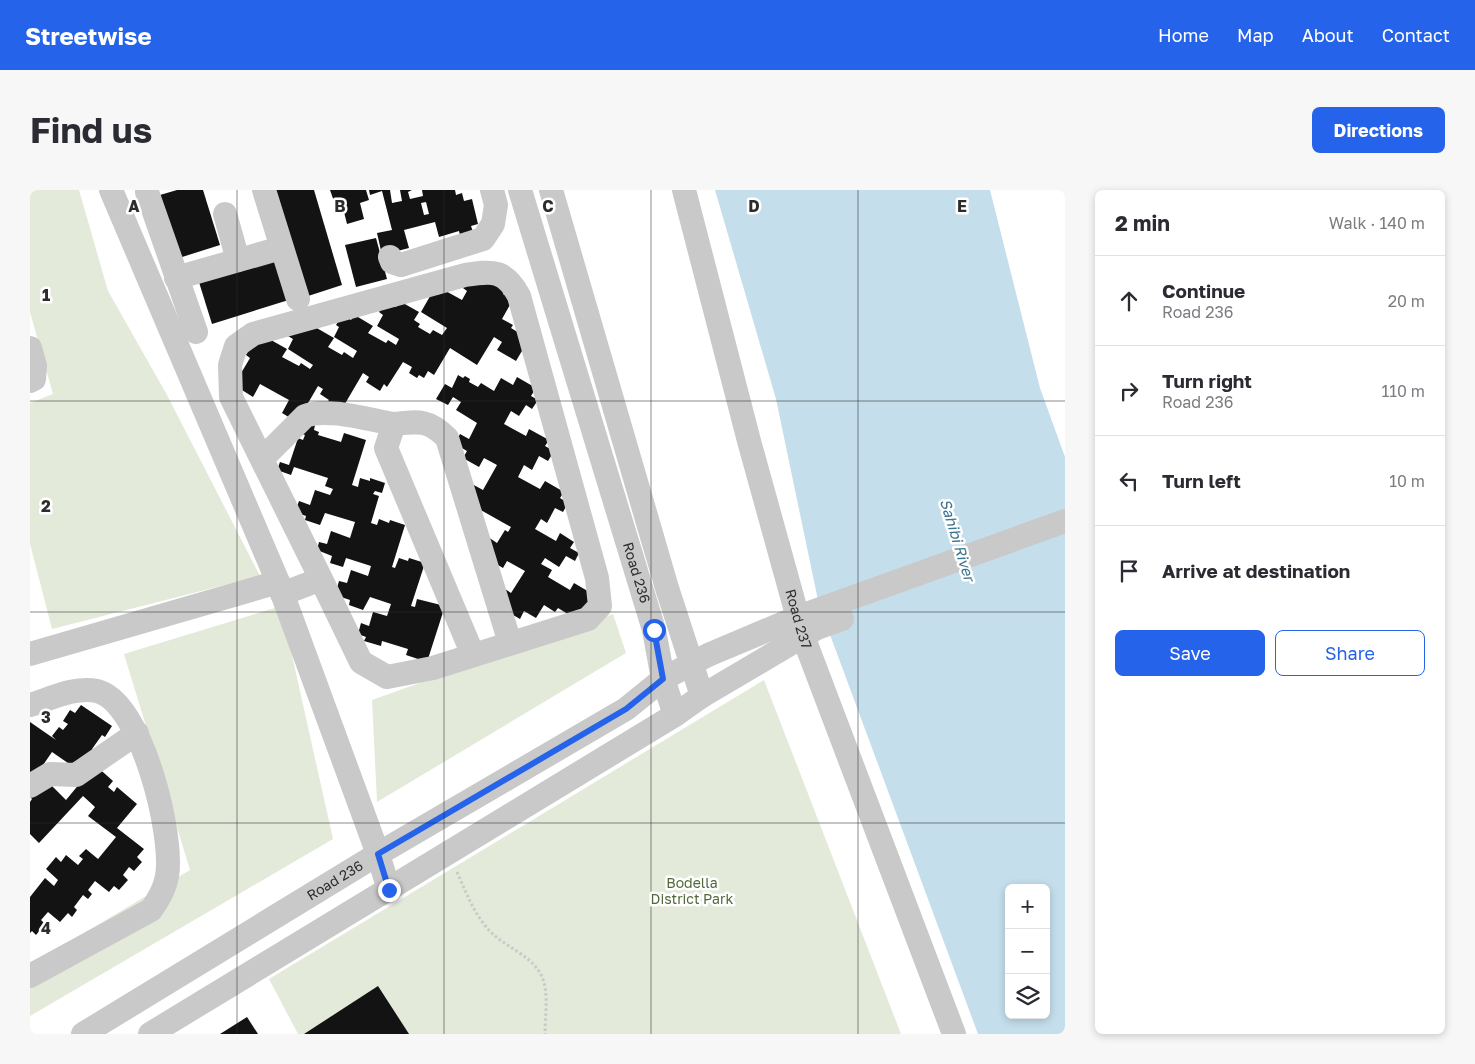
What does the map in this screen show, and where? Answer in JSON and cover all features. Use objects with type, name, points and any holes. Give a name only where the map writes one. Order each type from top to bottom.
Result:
[{"type":"street","points":[[264,190],[280,248],[298,299]]},
{"type":"street","points":[[390,257],[392,262],[401,265],[482,239],[493,224],[496,205],[492,190]]},
{"type":"street","name":"Road 236","points":[[83,1034],[378,854],[626,709],[663,679],[654,630],[520,190]]},
{"type":"street","points":[[551,190],[690,662],[702,696]]},
{"type":"street","name":"Road 237","points":[[684,190],[749,441],[797,609],[807,624],[954,1034]]},
{"type":"street","points":[[196,332],[146,192],[114,195],[280,588],[378,854],[389,890]]},
{"type":"street","points":[[225,214],[238,260]]},
{"type":"street","points":[[176,278],[280,248]]},
{"type":"street","points":[[490,271],[512,283],[519,296],[597,578],[600,606],[588,619],[433,668],[387,677],[361,662],[262,459],[231,397],[230,365],[236,346],[253,334],[465,275],[490,271]]},
{"type":"street","points":[[30,348],[35,366],[34,379],[30,382]]},
{"type":"street","points":[[262,459],[305,416],[313,413],[394,424],[418,421],[435,426],[447,438],[510,643]]},
{"type":"street","points":[[394,424],[386,448],[473,656]]},
{"type":"street","points":[[163,1031],[675,715],[807,624],[1065,521]]},
{"type":"street","points":[[675,715],[663,679],[690,662],[1065,538]]},
{"type":"street","points":[[30,654],[280,588],[321,579]]},
{"type":"street","points":[[30,705],[79,690],[98,691],[115,701],[130,719],[137,733],[167,833],[167,875],[161,896],[151,910],[30,976]]},
{"type":"street","points":[[30,786],[38,779],[50,774],[76,776],[137,733]]},
{"type":"path","points":[[462,883],[475,913],[489,930],[530,961],[543,978],[545,1034]]},
{"type":"green space","points":[[30,190],[79,190],[108,291],[167,395],[260,576],[52,629],[30,544],[30,403],[53,394],[30,312]]},
{"type":"green space","points":[[281,606],[333,839],[30,1016],[30,965],[190,870],[124,654]]},
{"type":"green space","points":[[613,614],[626,653],[377,802],[372,700]]},
{"type":"green space","name":"Bodella District Park","points":[[764,680],[901,1034],[298,1034],[269,979]]},
{"type":"water","name":"Sahibi River","points":[[715,190],[990,190],[1040,388],[1065,457],[1065,1034],[978,1034],[819,605],[776,399]]},
{"type":"building","points":[[177,190],[203,190],[220,245],[179,258],[160,195]]},
{"type":"building","points":[[270,190],[314,190],[342,285],[302,298]]},
{"type":"building","points":[[330,190],[366,190],[369,200],[360,203],[364,219],[347,224],[343,208],[337,210]]},
{"type":"building","points":[[369,190],[390,190],[392,203],[402,201],[400,190],[412,190],[408,192],[410,199],[423,196],[422,190],[455,190],[456,195],[462,193],[464,201],[472,199],[478,224],[471,226],[473,232],[460,235],[459,231],[439,237],[435,222],[404,230],[409,248],[382,255],[377,233],[392,230],[382,191],[370,195]],"holes":[[[426,202],[429,214],[424,215],[421,203]]]},
{"type":"building","points":[[376,238],[387,279],[356,287],[345,245]]},
{"type":"building","points":[[281,253],[295,298],[212,324],[198,279]]},
{"type":"building","points":[[470,275],[507,288],[503,294],[509,298],[508,301],[511,303],[502,319],[513,325],[511,328],[529,339],[516,361],[497,350],[502,342],[494,337],[477,365],[450,348],[434,375],[428,371],[424,378],[419,375],[417,378],[409,373],[412,367],[403,362],[387,387],[384,384],[380,391],[366,382],[369,377],[363,373],[339,414],[325,405],[329,400],[320,394],[323,389],[318,386],[297,422],[282,413],[289,400],[260,384],[253,397],[234,385],[250,358],[246,355],[256,338],[265,343],[268,339],[271,340],[287,349],[282,357],[299,366],[301,363],[310,369],[313,365],[288,349],[293,339],[288,336],[315,327],[334,338],[328,347],[342,355],[344,352],[353,358],[357,351],[334,337],[339,327],[336,325],[343,314],[351,320],[354,316],[358,317],[373,326],[368,333],[386,343],[388,340],[396,345],[399,339],[377,326],[383,315],[379,312],[386,301],[396,307],[398,303],[402,305],[403,303],[419,312],[414,320],[420,324],[418,327],[430,334],[433,330],[442,335],[447,328],[421,312],[433,291],[438,295],[442,289],[462,300],[467,291],[463,288]]},
{"type":"building","points":[[458,375],[470,379],[469,382],[478,387],[481,383],[494,391],[501,378],[513,385],[517,377],[536,388],[531,396],[538,400],[532,409],[526,405],[519,416],[511,411],[504,424],[526,436],[529,429],[549,440],[545,446],[554,451],[548,461],[539,456],[532,470],[524,465],[518,477],[540,489],[545,481],[564,492],[560,498],[568,503],[563,512],[555,508],[547,523],[541,519],[535,529],[556,541],[560,533],[574,542],[570,548],[579,553],[575,561],[566,556],[559,567],[545,558],[541,564],[552,570],[548,577],[570,590],[574,583],[591,593],[595,603],[576,619],[558,608],[555,612],[544,605],[536,618],[524,611],[520,619],[501,608],[502,587],[511,593],[525,571],[507,561],[503,568],[491,561],[488,537],[497,543],[505,530],[508,532],[511,527],[470,504],[472,484],[483,490],[497,465],[484,458],[479,467],[463,458],[467,451],[455,444],[460,434],[469,439],[477,423],[456,410],[461,402],[453,397],[448,405],[436,399],[445,384],[452,388]]},
{"type":"building","points":[[303,419],[315,425],[314,430],[319,432],[318,435],[341,442],[344,433],[366,440],[352,485],[358,487],[360,478],[370,481],[370,478],[385,483],[382,493],[375,491],[373,494],[379,496],[371,523],[377,525],[379,519],[389,523],[390,520],[405,525],[392,567],[395,568],[399,558],[408,561],[409,558],[425,563],[411,606],[415,607],[417,599],[445,606],[427,662],[406,655],[408,649],[382,641],[381,646],[364,641],[366,637],[358,634],[361,623],[369,626],[373,612],[387,616],[391,604],[370,597],[363,610],[349,605],[350,600],[335,595],[339,581],[347,583],[351,570],[368,576],[371,566],[346,558],[343,567],[330,563],[332,556],[317,550],[319,542],[327,544],[331,531],[350,538],[355,522],[325,513],[320,525],[305,520],[306,516],[295,512],[299,501],[310,505],[315,490],[330,495],[333,489],[325,486],[328,478],[294,467],[291,475],[277,470],[280,462],[289,465],[298,438],[303,440],[305,435],[299,433]]},
{"type":"building","points":[[81,705],[112,726],[105,737],[102,735],[92,749],[95,751],[81,772],[52,752],[30,784],[30,722],[56,740],[52,736],[59,727],[63,730],[68,724],[63,721],[70,710],[75,713]]},
{"type":"building","points":[[95,765],[113,781],[108,787],[114,792],[117,787],[137,804],[117,828],[144,849],[137,857],[142,862],[134,871],[129,867],[123,875],[128,880],[119,890],[114,886],[109,892],[95,881],[88,890],[92,894],[88,899],[83,895],[74,907],[77,910],[72,917],[68,913],[60,922],[48,912],[41,920],[45,924],[36,935],[32,931],[30,933],[30,897],[45,878],[54,886],[58,880],[46,869],[56,857],[61,862],[66,855],[78,865],[83,859],[79,856],[86,849],[98,859],[116,837],[88,816],[95,807],[83,796],[39,843],[30,834],[30,802],[32,799],[30,797],[48,782],[66,800]]},
{"type":"building","points":[[378,986],[409,1034],[304,1034]]},
{"type":"building","points":[[247,1017],[258,1034],[220,1034]]},
{"type":"route","points":[[389,890],[378,854],[626,709],[663,679],[654,630]]}]
